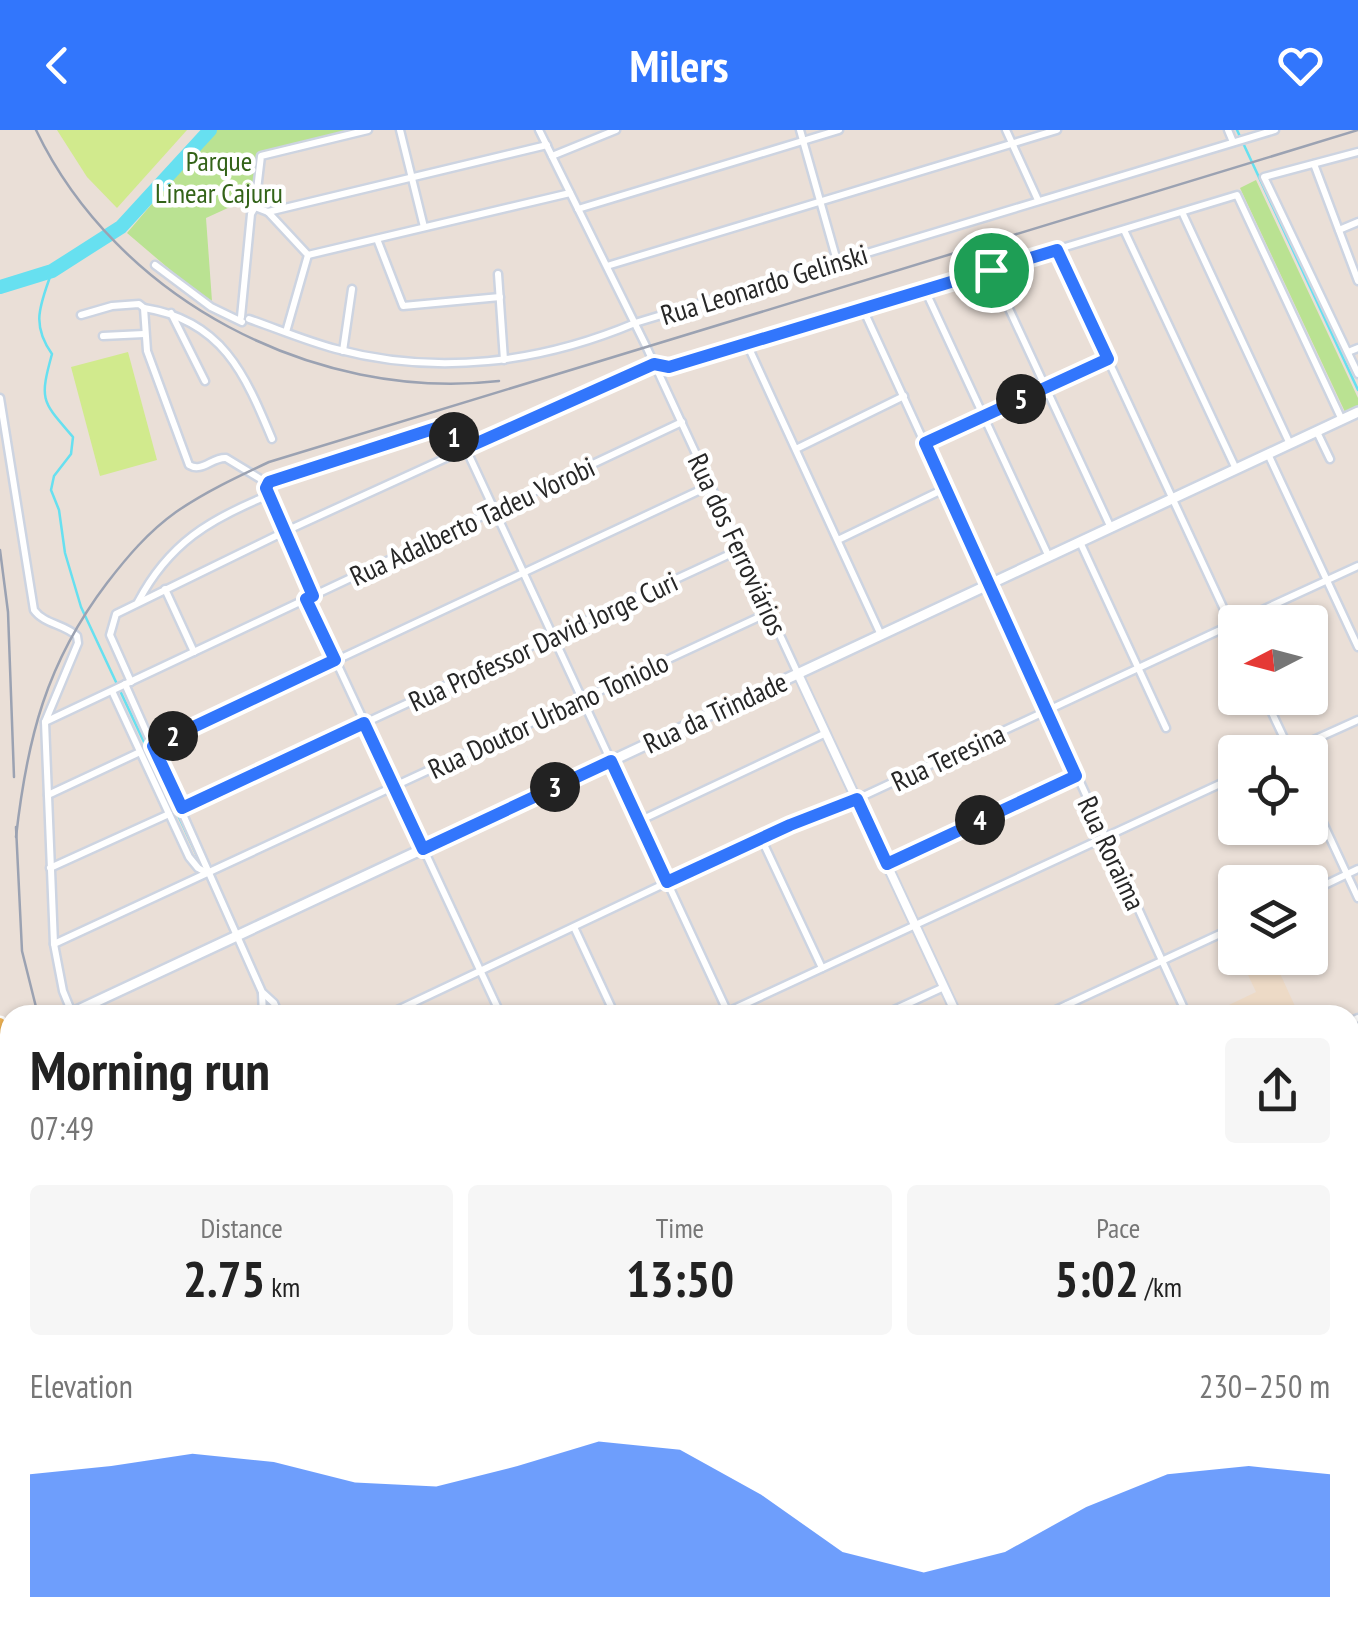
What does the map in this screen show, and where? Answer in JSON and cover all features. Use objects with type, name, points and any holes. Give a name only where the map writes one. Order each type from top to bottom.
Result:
[{"type":"main road","name":"Rua da Trindade","points":[[92,1005],[1358,413]]},
{"type":"street","points":[[244,319],[251,214],[261,156],[368,130]]},
{"type":"street","points":[[400,130],[424,228]]},
{"type":"street","name":"Rua dos Ferroviários","points":[[540,130],[682,422],[952,1005]]},
{"type":"street","points":[[552,156],[616,130]]},
{"type":"street","points":[[800,130],[837,261]]},
{"type":"street","points":[[578,209],[839,130]]},
{"type":"street","points":[[1006,130],[1038,200]]},
{"type":"street","points":[[607,266],[1056,130]]},
{"type":"street","points":[[1228,130],[1236,142]]},
{"type":"street","name":"Rua Leonardo Gelinski","points":[[155,264],[211,306],[343,351],[414,363],[504,360],[574,346],[635,323],[1275,130]]},
{"type":"street","points":[[268,212],[547,145]]},
{"type":"street","points":[[1358,152],[1264,177],[1358,374]]},
{"type":"street","points":[[1314,164],[1358,281]]},
{"type":"street","points":[[308,255],[570,192]]},
{"type":"street","points":[[263,1005],[262,992],[153,746],[110,636],[116,614],[138,602],[654,364],[669,367],[1238,196],[1342,420]]},
{"type":"street","points":[[255,207],[268,212],[308,255]]},
{"type":"street","points":[[1182,212],[1290,444]]},
{"type":"street","points":[[1339,230],[1358,222]]},
{"type":"street","points":[[1124,230],[1236,469]]},
{"type":"street","points":[[377,239],[403,306],[500,297]]},
{"type":"street","points":[[1057,250],[1224,605]]},
{"type":"street","points":[[286,332],[308,255]]},
{"type":"street","points":[[991,270],[1111,528]]},
{"type":"street","points":[[498,274],[504,360]]},
{"type":"street","points":[[343,351],[352,289]]},
{"type":"street","points":[[924,290],[1049,557]]},
{"type":"street","points":[[81,315],[112,306],[139,304],[170,312],[231,355],[250,387],[272,439]]},
{"type":"street","points":[[144,308],[147,350],[189,465],[200,468],[220,457],[226,458],[267,483],[335,660],[495,1005]]},
{"type":"street","name":"Rua Roraima","points":[[863,309],[1182,1005]]},
{"type":"street","points":[[170,312],[205,381]]},
{"type":"street","points":[[104,336],[144,334]]},
{"type":"street","points":[[747,344],[881,635]]},
{"type":"street","points":[[1348,352],[1358,348]]},
{"type":"street","points":[[925,443],[1108,359]]},
{"type":"street","points":[[796,449],[904,396]]},
{"type":"street","points":[[0,398],[34,610],[40,618],[60,624],[78,636],[46,722],[54,944],[69,1005]]},
{"type":"street","name":"Rua Adalberto Tadeu Vorobi","points":[[46,722],[682,422]]},
{"type":"street","points":[[267,483],[436,428],[450,430],[458,445],[466,448],[722,1005]]},
{"type":"street","points":[[1317,432],[1330,459]]},
{"type":"street","points":[[1268,454],[1358,647]]},
{"type":"street","points":[[153,746],[711,485]]},
{"type":"street","points":[[838,540],[946,488]]},
{"type":"street","points":[[138,602],[160,568],[194,533],[227,512],[269,494]]},
{"type":"street","points":[[1080,542],[1166,728]]},
{"type":"street","name":"Rua Professor David Jorge Curi","points":[[182,808],[741,549]]},
{"type":"street","name":"Rua Teresina","points":[[1276,605],[1358,566]]},
{"type":"street","points":[[165,589],[194,652]]},
{"type":"street","name":"Rua Doutor Urbano Toniolo","points":[[54,944],[770,612]]},
{"type":"street","name":"Rua Teresina","points":[[408,1005],[762,838],[857,799],[1218,633]]},
{"type":"street","points":[[112,690],[194,864],[207,872]]},
{"type":"street","points":[[1326,735],[1358,720]]},
{"type":"street","points":[[639,821],[826,733]]},
{"type":"street","points":[[48,795],[140,752]]},
{"type":"street","points":[[887,864],[1076,776]]},
{"type":"street","points":[[745,1005],[1218,784]]},
{"type":"street","points":[[50,868],[169,814]]},
{"type":"street","points":[[1328,833],[1358,898]]},
{"type":"street","points":[[762,838],[822,968]]},
{"type":"street","points":[[1328,883],[1358,869]]},
{"type":"street","points":[[574,927],[610,1005]]},
{"type":"street","points":[[1067,1005],[1218,934]]},
{"type":"street","points":[[905,1005],[944,987]]},
{"type":"street","points":[[262,992],[274,1005]]},
{"type":"shaded area","points":[[1248,975],[1281,975],[1294,1005],[1229,1005],[1256,992]]},
{"type":"green space","points":[[57,130],[187,130],[117,208],[87,177]]},
{"type":"green space","name":"Parque Linear Cajuru","points":[[215,130],[349,130],[258,152],[252,197],[206,218],[212,301],[127,233]]},
{"type":"green space","points":[[1256,180],[1358,398],[1358,406],[1345,412],[1240,188]]},
{"type":"green space","points":[[128,352],[157,460],[100,476],[71,367]]},
{"type":"waterway","points":[[0,287],[52,271],[121,227],[210,130]]},
{"type":"waterway","points":[[1237,130],[1358,390]]},
{"type":"waterway","points":[[52,271],[39,323],[52,354],[45,382],[46,400],[73,437],[71,454],[54,476],[51,490],[59,510],[65,553],[81,607],[199,860]]},
{"type":"railway","points":[[36,130],[72,190],[116,243],[169,289],[228,327],[293,355],[360,374],[429,383],[499,381]]},
{"type":"railway","points":[[16,837],[26,767],[43,703],[54,673],[86,613],[138,545],[176,512],[221,485],[269,462],[1358,130]]},
{"type":"railway","points":[[0,550],[8,612],[14,777]]},
{"type":"railway","points":[[16,827],[22,951],[36,1005]]},
{"type":"route","points":[[1057,250],[1108,359],[925,443],[1076,776],[887,864],[857,799],[667,882],[611,761],[423,849],[364,723],[182,808],[153,746],[335,660],[306,599],[313,596],[266,488],[269,482],[436,428],[450,430],[460,448],[466,448],[654,364],[669,367],[991,270],[1057,250]]}]
